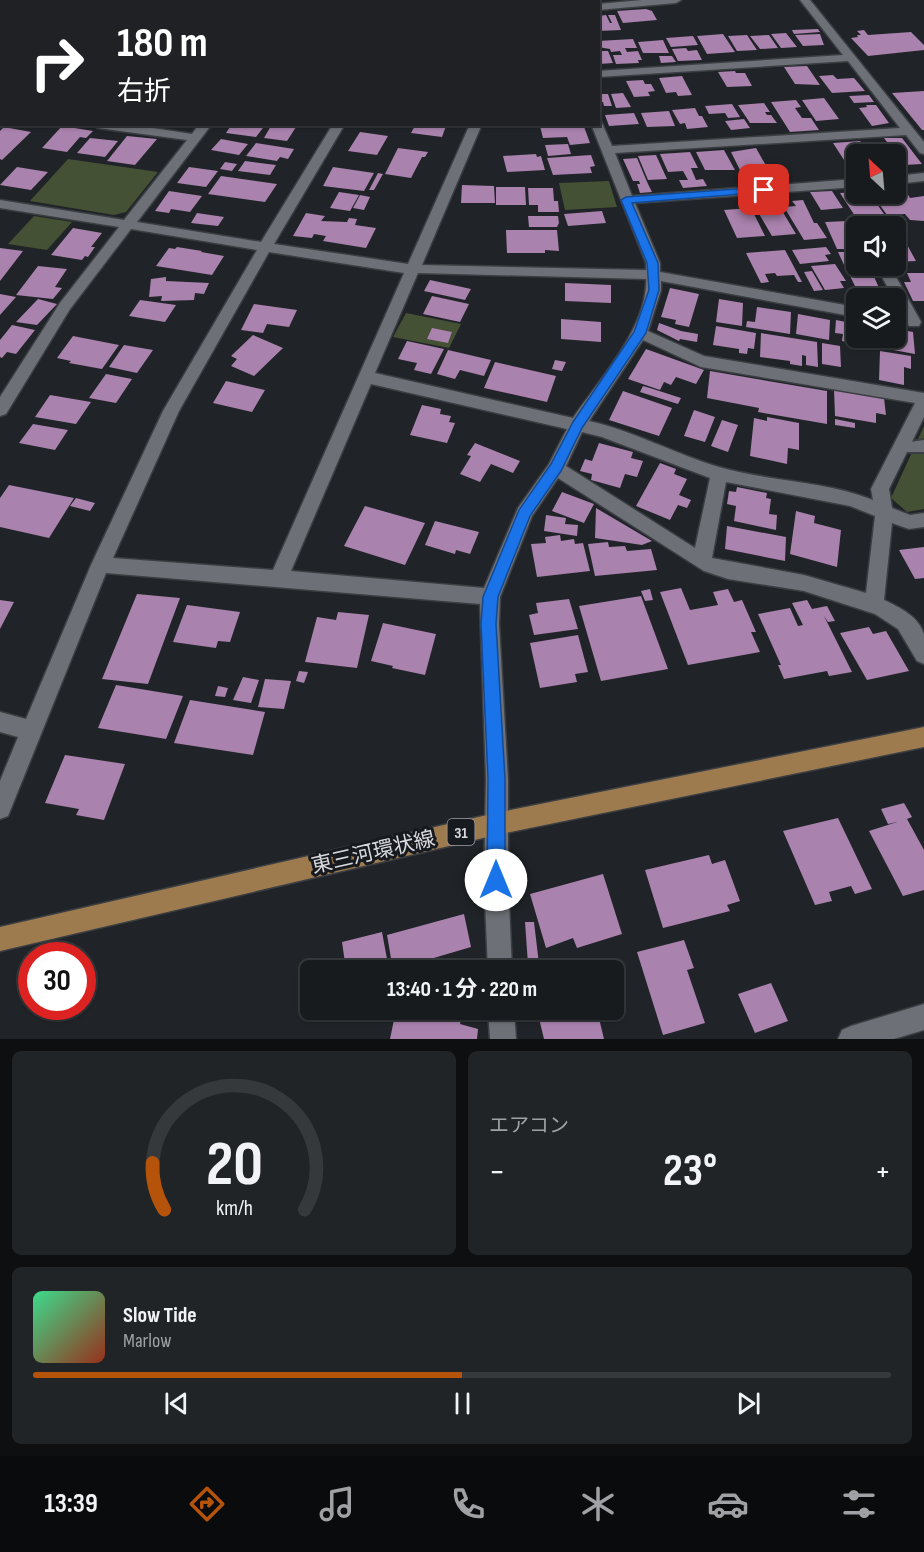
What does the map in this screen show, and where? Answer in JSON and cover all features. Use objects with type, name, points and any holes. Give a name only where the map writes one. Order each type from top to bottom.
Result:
[{"type":"main road","name":"東三河環状線","points":[[0,939],[496,824],[924,737]]},
{"type":"street","points":[[600,7],[676,0]]},
{"type":"street","points":[[805,0],[924,150]]},
{"type":"street","points":[[600,74],[850,58]]},
{"type":"street","points":[[112,126],[196,138]]},
{"type":"street","points":[[0,410],[65,306],[205,126]]},
{"type":"street","points":[[0,808],[100,565],[171,411],[265,246],[338,126]]},
{"type":"street","points":[[278,579],[475,126]]},
{"type":"street","points":[[500,960],[490,597],[524,513],[556,468],[577,425],[640,333],[654,290],[652,263],[598,126]]},
{"type":"street","points":[[607,150],[909,131]]},
{"type":"street","points":[[906,179],[924,177]]},
{"type":"street","points":[[626,200],[846,184]]},
{"type":"street","points":[[0,204],[388,267],[652,275],[846,310]]},
{"type":"street","points":[[889,276],[919,322]]},
{"type":"street","points":[[640,333],[701,361],[924,400],[880,489],[884,511],[874,606]]},
{"type":"street","points":[[366,377],[605,431],[719,474],[852,499],[909,522],[924,520]]},
{"type":"street","points":[[556,468],[702,562],[715,568],[778,577],[852,597],[904,621],[924,655]]},
{"type":"street","points":[[702,562],[719,474]]},
{"type":"street","points":[[100,565],[468,593],[490,597]]},
{"type":"street","points":[[0,723],[33,731]]},
{"type":"street","points":[[851,1039],[924,1017]]},
{"type":"street","points":[[501,1020],[502,1039]]},
{"type":"lane","points":[[901,448],[924,446]]},
{"type":"green space","points":[[68,159],[158,172],[126,212],[114,215],[30,201]]},
{"type":"green space","points":[[609,181],[617,207],[565,210],[559,183]]},
{"type":"green space","points":[[34,216],[72,222],[47,250],[8,244]]},
{"type":"green space","points":[[406,313],[461,324],[449,348],[393,337]]},
{"type":"green space","points":[[924,426],[924,509],[907,512],[891,498]]},
{"type":"building","points":[[646,9],[652,11],[657,20],[623,23],[617,11]]},
{"type":"building","points":[[606,15],[612,23],[608,15],[615,15],[621,30],[600,31],[600,16]]},
{"type":"building","points":[[818,29],[820,32],[794,34],[792,30]]},
{"type":"building","points":[[864,30],[868,35],[911,32],[924,45],[924,50],[868,56],[851,38],[861,35],[857,31]]},
{"type":"building","points":[[786,33],[797,47],[781,48],[771,34]]},
{"type":"building","points":[[723,34],[735,52],[707,54],[697,36]]},
{"type":"building","points":[[820,34],[824,45],[803,46],[795,35]]},
{"type":"building","points":[[747,35],[757,50],[737,51],[728,36]]},
{"type":"building","points":[[769,35],[778,48],[760,49],[750,36]]},
{"type":"building","points":[[693,36],[698,45],[671,47],[666,38]]},
{"type":"building","points":[[633,39],[637,48],[625,48],[627,52],[638,51],[642,60],[638,60],[639,63],[616,64],[613,55],[622,55],[620,51],[611,52],[610,49],[600,47],[600,41]]},
{"type":"building","points":[[663,40],[669,53],[643,53],[638,42]]},
{"type":"building","points":[[686,48],[688,51],[697,50],[702,60],[678,61],[672,49]]},
{"type":"building","points":[[600,51],[608,51],[613,63],[600,64]]},
{"type":"building","points":[[659,56],[672,56],[676,62],[661,63]]},
{"type":"building","points":[[807,66],[820,85],[795,84],[784,67]]},
{"type":"building","points":[[718,72],[745,73],[752,86],[727,87]]},
{"type":"building","points":[[833,75],[837,79],[854,78],[865,91],[832,93],[819,76]]},
{"type":"building","points":[[682,76],[692,95],[678,96],[676,92],[666,93],[659,78]]},
{"type":"building","points":[[643,80],[645,84],[651,84],[655,91],[648,92],[650,96],[634,97],[626,81]]},
{"type":"building","points":[[924,91],[924,130],[922,130],[892,93]]},
{"type":"building","points":[[623,93],[631,107],[616,108],[611,94]]},
{"type":"building","points":[[600,94],[608,94],[612,106],[604,106],[603,102],[600,102]]},
{"type":"building","points":[[869,95],[874,102],[854,103],[849,96]]},
{"type":"building","points":[[824,98],[839,119],[816,121],[802,100]]},
{"type":"building","points":[[796,100],[801,107],[795,108],[802,118],[811,118],[819,130],[790,132],[771,102]]},
{"type":"building","points":[[764,103],[770,112],[765,112],[771,115],[777,123],[750,123],[738,105]]},
{"type":"building","points":[[732,104],[740,117],[728,118],[725,113],[709,114],[705,106]]},
{"type":"building","points":[[866,105],[876,105],[889,123],[872,126],[859,108],[867,107]]},
{"type":"building","points":[[695,108],[708,127],[687,129],[685,123],[680,124],[672,110]]},
{"type":"building","points":[[669,111],[675,126],[647,127],[641,113]]},
{"type":"building","points":[[634,113],[639,124],[609,126],[605,115]]},
{"type":"building","points":[[744,119],[750,128],[731,130],[725,121]]},
{"type":"building","points":[[62,126],[93,131],[86,138],[80,137],[67,152],[42,148]]},
{"type":"building","points":[[231,126],[264,126],[256,137],[226,133]]},
{"type":"building","points":[[271,126],[296,127],[287,141],[264,138]]},
{"type":"building","points":[[415,126],[446,126],[442,137],[411,133]]},
{"type":"building","points":[[540,126],[584,126],[590,143],[570,145],[567,137],[543,138]]},
{"type":"building","points":[[4,127],[31,132],[2,160],[0,159],[0,131]]},
{"type":"building","points":[[360,132],[388,136],[377,155],[348,151]]},
{"type":"building","points":[[127,136],[157,139],[135,165],[107,161]]},
{"type":"building","points":[[90,138],[118,141],[105,157],[77,153]]},
{"type":"building","points":[[884,138],[902,138],[922,164],[906,165],[906,144],[888,144]]},
{"type":"building","points":[[221,139],[248,144],[239,155],[211,150]]},
{"type":"building","points":[[860,141],[862,144],[846,144],[846,163],[833,143]]},
{"type":"building","points":[[256,143],[294,149],[288,159],[280,157],[277,161],[246,156]]},
{"type":"building","points":[[568,144],[571,154],[548,156],[545,145]]},
{"type":"building","points":[[398,148],[428,152],[425,157],[422,157],[411,178],[385,174]]},
{"type":"building","points":[[756,148],[769,171],[741,172],[731,152]]},
{"type":"building","points":[[724,150],[735,170],[705,170],[696,152]]},
{"type":"building","points":[[690,152],[698,168],[691,168],[696,180],[703,179],[707,186],[683,188],[679,180],[688,180],[683,171],[668,172],[660,154]]},
{"type":"building","points":[[536,154],[537,157],[541,156],[545,170],[507,172],[503,156]]},
{"type":"building","points":[[591,155],[595,166],[590,167],[592,173],[553,175],[547,158]]},
{"type":"building","points":[[656,155],[667,179],[648,180],[638,156]]},
{"type":"building","points":[[637,158],[652,192],[640,193],[637,184],[640,184],[639,181],[633,181],[623,159]]},
{"type":"building","points":[[245,161],[276,165],[270,175],[238,171]]},
{"type":"building","points":[[225,162],[237,164],[232,171],[220,169]]},
{"type":"building","points":[[17,167],[48,172],[31,190],[0,185]]},
{"type":"building","points":[[189,167],[218,171],[206,187],[177,183]]},
{"type":"building","points":[[333,167],[374,173],[364,191],[323,186]]},
{"type":"building","points":[[378,173],[383,174],[374,190],[369,190]]},
{"type":"building","points":[[221,176],[277,184],[265,202],[208,194]]},
{"type":"building","points":[[462,185],[494,186],[495,203],[461,203]]},
{"type":"building","points":[[496,187],[525,187],[526,205],[496,205]]},
{"type":"building","points":[[528,188],[553,188],[554,201],[558,201],[559,212],[538,212],[538,205],[529,205]]},
{"type":"building","points":[[169,191],[202,196],[190,212],[171,209],[169,213],[155,211]]},
{"type":"building","points":[[832,191],[843,208],[821,210],[810,192]]},
{"type":"building","points":[[906,191],[910,198],[924,196],[924,221],[910,220],[905,214],[887,215],[879,204],[906,204]]},
{"type":"building","points":[[339,192],[359,195],[350,211],[330,208]]},
{"type":"building","points":[[840,193],[846,193],[846,202]]},
{"type":"building","points":[[360,195],[370,197],[364,210],[353,208]]},
{"type":"building","points":[[803,200],[814,223],[817,223],[827,238],[804,240],[784,207],[796,206],[792,201]]},
{"type":"building","points":[[778,204],[796,234],[772,236],[755,207]]},
{"type":"building","points":[[847,204],[877,204],[884,214],[855,216]]},
{"type":"building","points":[[751,208],[765,236],[737,238],[724,210]]},
{"type":"building","points":[[602,211],[606,223],[568,226],[564,214]]},
{"type":"building","points":[[197,213],[224,217],[218,226],[191,223]]},
{"type":"building","points":[[306,213],[325,216],[321,221],[347,222],[349,218],[357,219],[355,225],[376,228],[366,248],[323,241],[326,236],[314,234],[312,238],[293,236]]},
{"type":"building","points":[[528,216],[558,216],[559,223],[557,227],[529,227]]},
{"type":"building","points":[[846,221],[846,249],[837,249],[825,222]]},
{"type":"building","points":[[73,228],[102,233],[91,247],[95,247],[88,257],[85,256],[82,260],[51,255]]},
{"type":"building","points":[[506,230],[557,230],[559,251],[507,253]]},
{"type":"building","points":[[906,243],[916,261],[906,262]]},
{"type":"building","points":[[177,247],[224,256],[212,275],[156,266],[169,248]]},
{"type":"building","points":[[826,247],[831,254],[825,255],[829,261],[800,264],[792,250]]},
{"type":"building","points":[[0,248],[23,251],[0,281]]},
{"type":"building","points":[[785,250],[802,282],[798,282],[794,275],[777,276],[775,273],[765,274],[769,282],[761,283],[746,253]]},
{"type":"building","points":[[838,252],[846,252],[845,267]]},
{"type":"building","points":[[835,264],[846,281],[840,281],[844,288],[825,290],[811,266]]},
{"type":"building","points":[[38,266],[67,269],[55,287],[62,288],[53,299],[16,295]]},
{"type":"building","points":[[812,271],[823,290],[814,291],[804,272]]},
{"type":"building","points":[[907,273],[924,273],[924,301],[913,301],[904,282],[911,282]]},
{"type":"building","points":[[850,276],[874,276],[879,288],[856,288]]},
{"type":"building","points":[[166,277],[166,281],[209,283],[204,294],[195,293],[194,300],[161,301],[162,296],[149,297],[151,279]]},
{"type":"building","points":[[430,280],[471,289],[465,300],[424,291]]},
{"type":"building","points":[[565,283],[611,285],[611,303],[565,301]]},
{"type":"building","points":[[670,288],[699,294],[689,327],[675,324],[676,320],[661,317]]},
{"type":"building","points":[[0,294],[16,297],[0,315]]},
{"type":"building","points":[[432,296],[469,304],[460,322],[423,314]]},
{"type":"building","points":[[38,299],[57,304],[37,325],[16,322]]},
{"type":"building","points":[[719,299],[743,303],[742,326],[716,322]]},
{"type":"building","points":[[140,300],[176,305],[165,322],[129,316]]},
{"type":"building","points":[[254,304],[297,310],[289,327],[267,324],[263,333],[241,330]]},
{"type":"building","points":[[757,307],[791,312],[790,334],[746,327],[747,321],[755,322]]},
{"type":"building","points":[[798,314],[830,320],[829,340],[796,334]]},
{"type":"building","points":[[561,319],[601,322],[601,342],[561,339]]},
{"type":"building","points":[[836,320],[846,322],[846,342],[842,341],[843,334],[835,333]]},
{"type":"building","points":[[659,323],[698,334],[697,342],[680,339],[679,341],[657,330]]},
{"type":"building","points":[[12,325],[35,330],[16,354],[7,352],[2,358],[0,357],[0,340]]},
{"type":"building","points":[[716,326],[756,333],[754,349],[748,348],[747,354],[739,353],[739,349],[713,345]]},
{"type":"building","points":[[432,328],[452,332],[448,343],[427,339]]},
{"type":"building","points":[[906,331],[913,332],[915,354],[882,348],[906,348]]},
{"type":"building","points":[[761,333],[817,342],[818,367],[806,365],[806,356],[802,355],[802,366],[790,364],[790,361],[760,357]]},
{"type":"building","points":[[253,335],[283,348],[254,376],[231,366],[237,359],[231,356]]},
{"type":"building","points":[[73,336],[119,345],[102,369],[69,363],[71,361],[57,358]]},
{"type":"building","points":[[407,341],[444,349],[431,374],[414,370],[417,363],[398,359]]},
{"type":"building","points":[[822,343],[840,346],[841,367],[822,364]]},
{"type":"building","points":[[124,345],[153,350],[137,373],[109,367]]},
{"type":"building","points":[[646,349],[704,370],[696,384],[676,377],[671,385],[664,382],[660,390],[628,379]]},
{"type":"building","points":[[448,350],[491,360],[484,376],[460,370],[455,379],[437,374]]},
{"type":"building","points":[[880,351],[911,356],[911,369],[904,367],[904,385],[879,380]]},
{"type":"building","points":[[555,360],[566,362],[562,371],[552,369]]},
{"type":"building","points":[[495,362],[556,376],[547,402],[484,388]]},
{"type":"building","points":[[710,371],[827,391],[827,424],[758,412],[759,408],[707,398]]},
{"type":"building","points":[[106,374],[132,379],[116,403],[89,398]]},
{"type":"building","points":[[226,381],[265,390],[252,412],[213,403]]},
{"type":"building","points":[[643,386],[681,398],[678,404],[640,392]]},
{"type":"building","points":[[834,390],[884,398],[886,415],[876,413],[876,423],[835,416]]},
{"type":"building","points":[[623,391],[672,408],[659,436],[609,420]]},
{"type":"building","points":[[50,395],[91,402],[76,424],[35,417]]},
{"type":"building","points":[[422,405],[441,409],[440,414],[451,416],[449,422],[455,423],[447,443],[410,435]]},
{"type":"building","points":[[694,410],[715,417],[705,442],[684,436]]},
{"type":"building","points":[[767,417],[799,423],[799,450],[788,448],[787,464],[750,456],[754,418],[767,421]]},
{"type":"building","points":[[835,419],[855,423],[855,428],[835,425]]},
{"type":"building","points":[[722,420],[738,425],[728,452],[711,446]]},
{"type":"building","points":[[33,424],[68,430],[55,450],[19,443]]},
{"type":"building","points":[[475,443],[520,461],[513,473],[491,464],[480,482],[460,474],[471,456],[467,455]]},
{"type":"building","points":[[599,443],[633,452],[631,458],[643,461],[637,477],[625,474],[620,488],[591,480],[592,474],[580,471],[585,459],[592,461]]},
{"type":"building","points":[[660,463],[676,469],[674,474],[687,479],[679,495],[691,500],[687,508],[678,505],[670,520],[636,506]]},
{"type":"building","points":[[9,485],[74,498],[49,538],[0,527],[0,498]]},
{"type":"building","points":[[737,487],[767,493],[766,498],[771,499],[769,514],[777,515],[776,530],[734,521],[736,506],[727,504],[729,491],[736,492]]},
{"type":"building","points":[[562,492],[594,504],[584,523],[552,511]]},
{"type":"building","points":[[76,498],[95,503],[90,511],[70,506]]},
{"type":"building","points":[[365,506],[425,523],[405,565],[344,546]]},
{"type":"building","points":[[596,508],[652,541],[642,545],[595,538]]},
{"type":"building","points":[[796,511],[815,516],[814,523],[841,530],[837,567],[790,554]]},
{"type":"building","points":[[546,515],[566,518],[565,524],[578,525],[577,536],[544,531]]},
{"type":"building","points":[[435,521],[479,532],[470,554],[456,550],[455,554],[425,545]]},
{"type":"building","points":[[727,526],[786,537],[785,561],[725,549]]},
{"type":"building","points":[[560,535],[561,541],[574,539],[575,544],[583,543],[590,571],[537,577],[531,544],[546,543],[545,537]]},
{"type":"building","points":[[608,542],[609,547],[625,546],[627,551],[651,549],[657,570],[595,576],[588,544]]},
{"type":"building","points":[[924,547],[924,578],[915,579],[899,550]]},
{"type":"building","points":[[681,588],[690,610],[718,605],[713,592],[728,589],[734,602],[742,600],[756,632],[751,632],[760,652],[688,665],[660,592]]},
{"type":"building","points":[[650,589],[653,600],[645,601],[641,591]]},
{"type":"building","points":[[137,594],[180,598],[148,684],[102,679]]},
{"type":"building","points":[[641,596],[668,669],[601,681],[579,606]]},
{"type":"building","points":[[569,599],[578,629],[534,635],[529,615],[538,613],[536,603]]},
{"type":"building","points":[[0,600],[14,602],[0,629]]},
{"type":"building","points":[[807,600],[812,609],[827,606],[835,621],[828,622],[824,616],[852,672],[829,676],[827,671],[784,679],[778,665],[781,665],[758,614],[790,608],[798,626],[803,625],[792,603]]},
{"type":"building","points":[[187,605],[240,612],[230,642],[218,641],[216,648],[173,642]]},
{"type":"building","points":[[338,612],[369,615],[357,668],[305,662],[317,617],[336,620]]},
{"type":"building","points":[[383,623],[436,634],[425,675],[371,661]]},
{"type":"building","points":[[869,627],[873,634],[886,631],[909,671],[867,680],[840,633]]},
{"type":"building","points":[[578,635],[588,672],[575,674],[577,682],[540,688],[530,643]]},
{"type":"building","points":[[299,671],[308,672],[304,683],[296,681]]},
{"type":"building","points":[[243,677],[259,680],[251,703],[233,700]]},
{"type":"building","points":[[265,679],[291,681],[284,709],[258,707]]},
{"type":"building","points":[[116,685],[183,696],[166,739],[98,728]]},
{"type":"building","points":[[218,686],[228,688],[225,697],[215,696]]},
{"type":"building","points":[[190,700],[265,712],[253,755],[174,743]]},
{"type":"building","points":[[65,755],[125,764],[104,820],[76,815],[79,809],[45,803]]},
{"type":"building","points":[[904,803],[912,817],[907,819],[924,850],[924,890],[903,896],[869,831],[897,822],[888,824],[881,809]]},
{"type":"building","points":[[838,818],[872,889],[855,894],[851,886],[829,892],[832,901],[815,905],[783,831]]},
{"type":"building","points":[[709,855],[712,864],[725,860],[740,901],[727,905],[730,911],[663,928],[645,870]]},
{"type":"building","points":[[603,874],[622,934],[577,948],[573,938],[546,948],[530,894]]},
{"type":"building","points":[[464,914],[471,947],[427,960],[391,960],[387,935]]},
{"type":"building","points":[[525,922],[534,922],[539,960],[528,960]]},
{"type":"building","points":[[382,932],[387,960],[345,960],[342,942]]},
{"type":"building","points":[[684,940],[694,968],[687,970],[705,1023],[663,1035],[637,952]]},
{"type":"building","points":[[771,983],[788,1021],[755,1033],[738,994]]},
{"type":"building","points":[[394,1020],[461,1020],[460,1024],[478,1029],[477,1039],[390,1039]]},
{"type":"building","points":[[539,1020],[599,1020],[604,1039],[544,1039]]},
{"type":"route","points":[[496,880],[496,779],[489,624],[490,597],[524,513],[556,468],[577,425],[640,333],[654,290],[652,263],[626,200],[764,190]]}]
